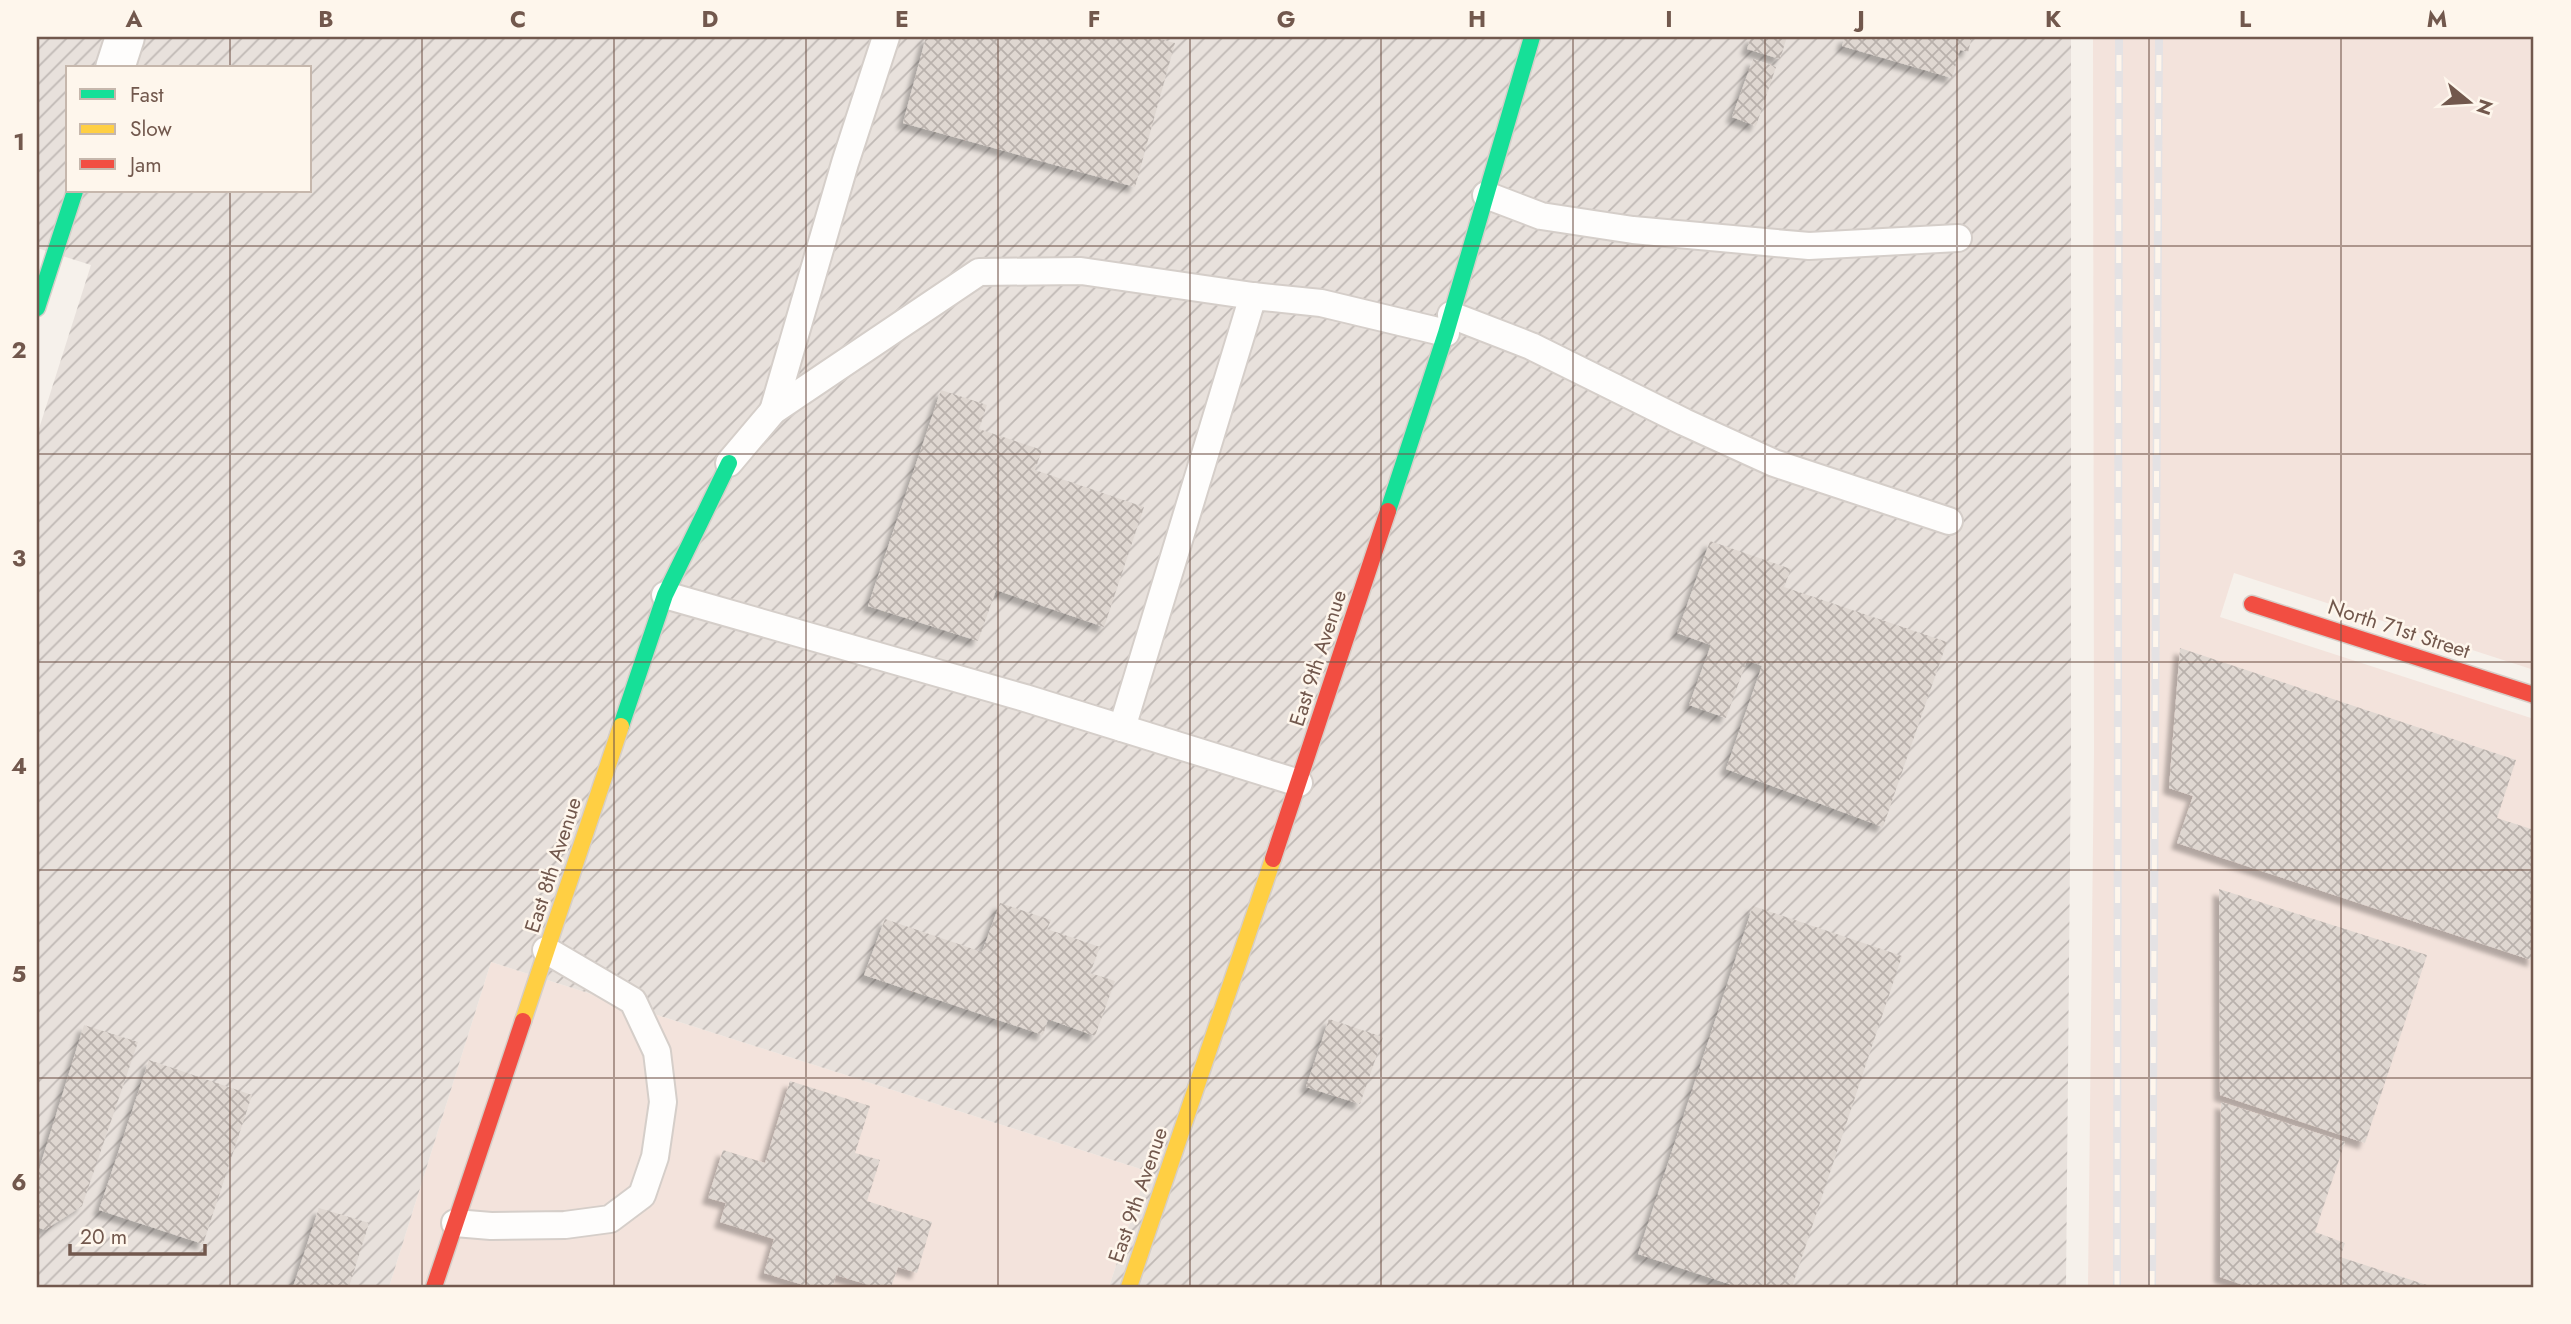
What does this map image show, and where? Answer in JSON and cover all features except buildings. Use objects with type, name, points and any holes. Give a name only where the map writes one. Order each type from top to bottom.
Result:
[{"type":"street","points":[[116,66],[125,37]]},
{"type":"street","name":"East 9th Avenue","points":[[1129,1287],[1299,783],[1449,324],[1532,37]]},
{"type":"street","points":[[37,308],[42,276],[75,192]]},
{"type":"street","name":"East 8th Avenue","points":[[434,1287],[665,595],[729,463]]},
{"type":"street","name":"North 71st Street","points":[[2252,604],[2534,695]]},
{"type":"lane","points":[[773,411],[845,163],[886,37]]},
{"type":"lane","points":[[1486,195],[1541,216],[1633,230],[1809,246],[1958,238]]},
{"type":"lane","points":[[729,463],[773,411],[979,272],[1081,271],[1321,303],[1449,324],[1531,346],[1696,428],[1774,463],[1949,520]]},
{"type":"lane","points":[[1122,727],[1253,296]]},
{"type":"lane","points":[[665,595],[1026,698],[1299,783]]},
{"type":"lane","points":[[455,1223],[491,1226],[565,1225],[610,1219],[642,1195],[655,1157],[663,1102],[657,1052],[633,1002],[546,950]]},
{"type":"shaded area","points":[[37,37],[2071,37],[2071,751],[2066,1287],[1109,1287],[1147,1171],[491,962],[389,1287],[37,1287],[37,435],[91,265],[37,248]]},
{"type":"shaded area","points":[[2093,37],[2534,37],[2534,670],[2234,573],[2220,617],[2534,719],[2534,1287],[2088,1287],[2094,753]]},
{"type":"shaded area","points":[[491,962],[1147,1171],[1109,1287],[389,1287]]},
{"type":"railway","points":[[2117,1287],[2119,37]]},
{"type":"railway","points":[[2152,1287],[2159,37]]},
{"type":"traffic: fast","points":[[1388,511],[1446,333],[1532,37]]},
{"type":"traffic: fast","points":[[37,308],[75,192]]},
{"type":"traffic: fast","points":[[621,726],[665,595],[729,463]]},
{"type":"traffic: slow","points":[[523,1021],[621,726]]},
{"type":"traffic: slow","points":[[1129,1287],[1273,859]]},
{"type":"traffic: jam","points":[[1273,859],[1388,511]]},
{"type":"traffic: jam","points":[[2252,604],[2534,695]]},
{"type":"traffic: jam","points":[[434,1287],[523,1021]]}]
